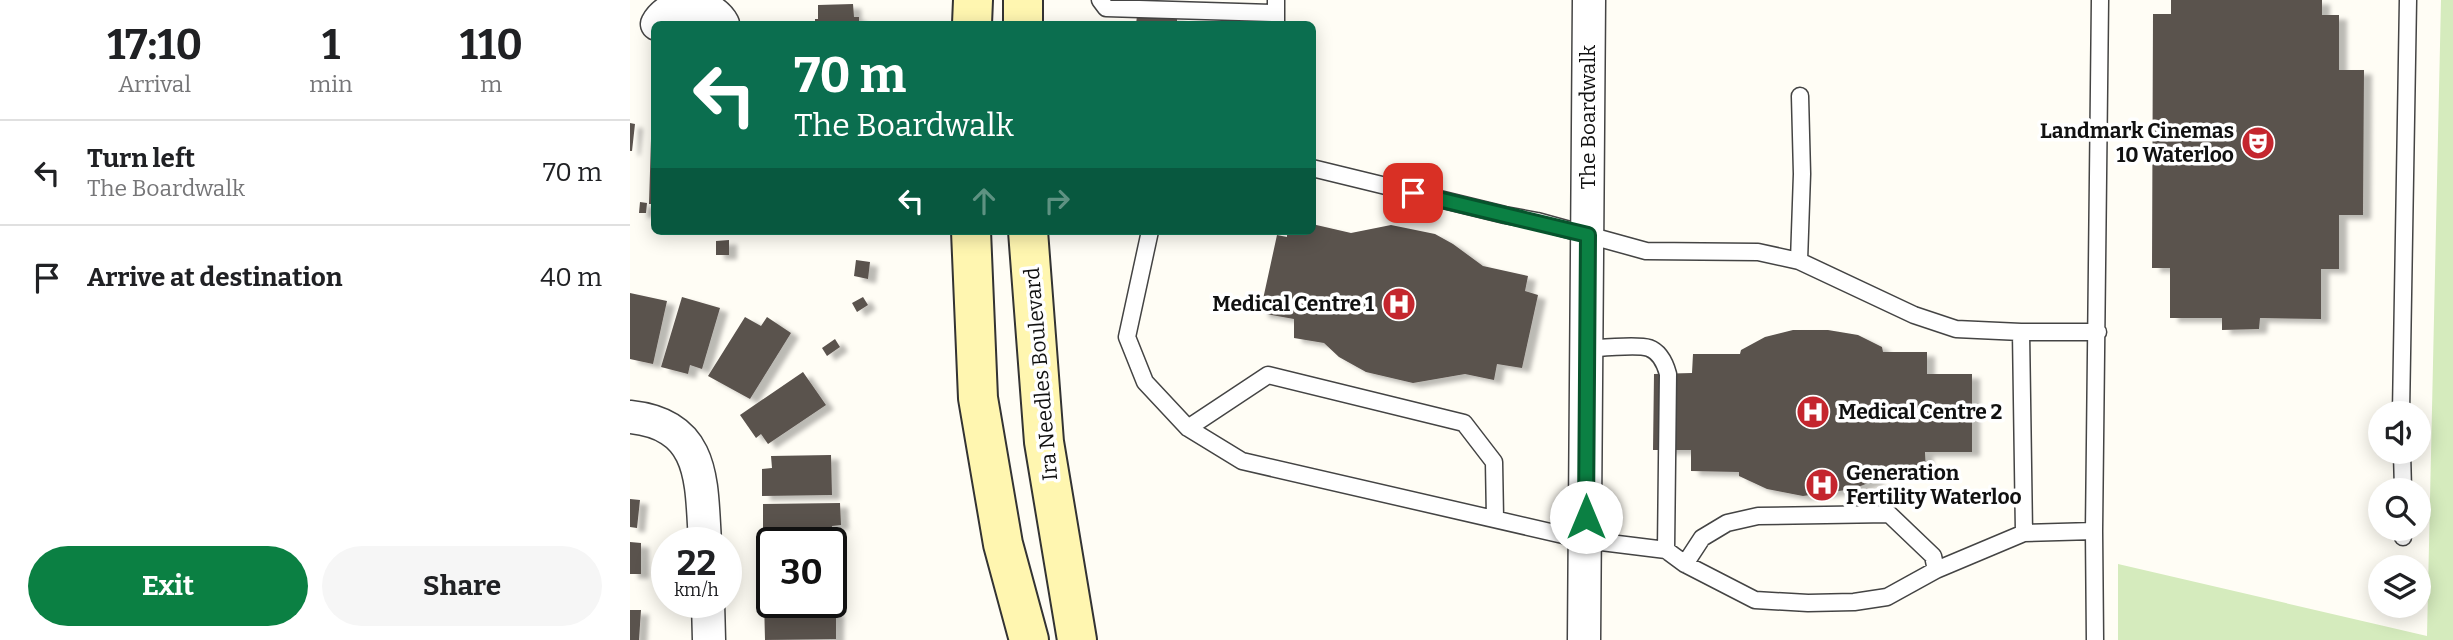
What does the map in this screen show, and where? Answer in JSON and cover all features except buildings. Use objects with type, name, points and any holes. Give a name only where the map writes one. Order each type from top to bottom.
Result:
[{"type":"main road","points":[[972,0],[972,21]]},
{"type":"main road","points":[[1023,0],[1023,21]]},
{"type":"main road","points":[[971,235],[978,398],[1003,544],[1029,640]]},
{"type":"main road","name":"Ira Needles Boulevard","points":[[1028,235],[1044,442],[1077,640]]},
{"type":"street","name":"The Boardwalk","points":[[1584,640],[1589,0]]},
{"type":"street","points":[[658,21],[670,8],[686,2],[699,3],[711,9],[721,21]]},
{"type":"street","points":[[630,29],[651,28]]},
{"type":"street","points":[[630,416],[674,430],[695,456],[704,527]]},
{"type":"street","points":[[708,618],[709,640]]},
{"type":"lane","points":[[1100,0],[1106,8],[1276,12]]},
{"type":"lane","points":[[2095,640],[2100,0]]},
{"type":"lane","points":[[2401,401],[2408,0]]},
{"type":"lane","points":[[1799,261],[1802,174],[1800,96]]},
{"type":"lane","points":[[1316,169],[1646,251],[1758,252],[1799,261],[1914,314],[1956,329],[2098,332]]},
{"type":"lane","points":[[1149,235],[1127,337],[1145,382],[1188,428],[1242,461],[1586,540],[1638,549],[1666,550],[1685,564],[1755,600],[1854,602],[1887,597],[1936,570],[2024,533],[2094,531]]},
{"type":"lane","points":[[2021,332],[2024,533]]},
{"type":"lane","points":[[1587,349],[1648,348],[1660,355],[1666,366],[1666,550]]},
{"type":"lane","points":[[1188,428],[1268,375],[1464,423],[1494,462],[1495,518]]},
{"type":"lane","points":[[1685,564],[1702,538],[1727,523],[1758,516],[1889,514],[1933,556],[1936,570]]},
{"type":"green space","points":[[2441,0],[2453,0],[2453,640],[2118,640],[2118,564],[2427,636],[2427,618],[2431,618],[2431,555],[2429,555]]},
{"type":"place","name":"Landmark Cinemas 10 Waterloo","points":[[2258,143]]},
{"type":"place","name":"Medical Centre 1","points":[[1399,304]]},
{"type":"place","name":"Medical Centre 2","points":[[1813,412]]},
{"type":"place","name":"Generation Fertility Waterloo","points":[[1822,485]]},
{"type":"route","points":[[1413,193],[1588,235],[1586,517]]}]
